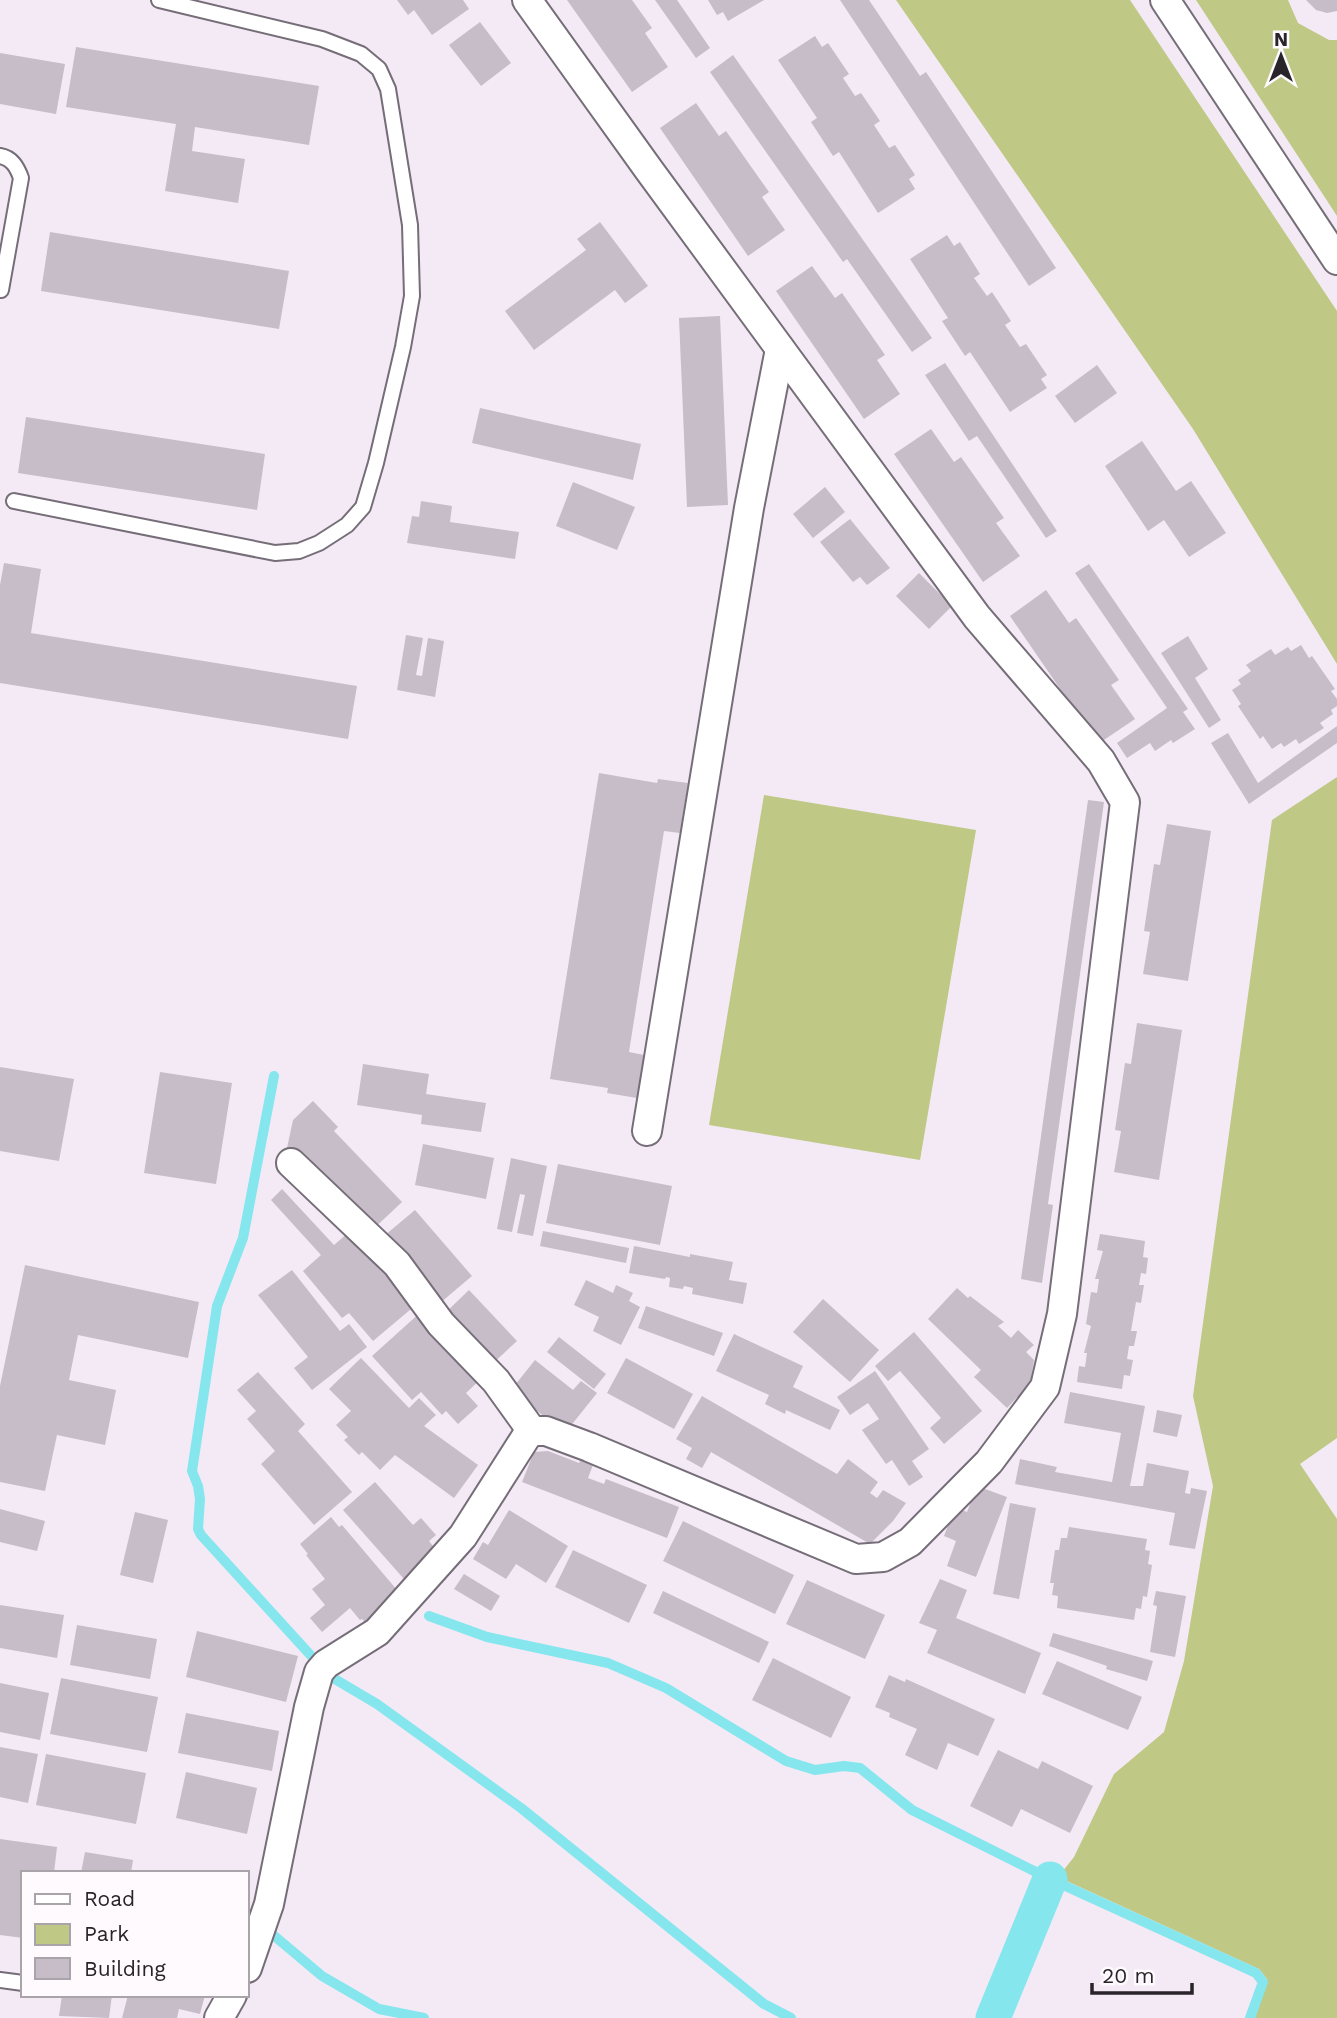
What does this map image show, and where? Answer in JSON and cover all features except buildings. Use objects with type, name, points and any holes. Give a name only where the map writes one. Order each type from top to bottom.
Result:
[{"type":"street","points":[[248,1965],[269,1903],[309,1707],[323,1668],[377,1632],[463,1536],[526,1437],[533,1431],[546,1431],[589,1447],[856,1559],[883,1557],[911,1542],[989,1462],[1045,1387],[1062,1314],[1125,802],[1101,761],[976,617],[527,0]]},
{"type":"street","points":[[1165,0],[1337,260]]},
{"type":"street","points":[[647,1130],[749,508],[780,349]]},
{"type":"street","points":[[291,1163],[397,1264],[441,1324],[496,1381],[533,1431]]},
{"type":"street","points":[[219,2018],[231,1997]]},
{"type":"lane","points":[[15,501],[275,553],[299,551],[319,543],[347,525],[363,507],[376,463],[412,296],[410,225],[388,89],[379,69],[361,54],[322,39],[159,0]]},
{"type":"lane","points":[[0,156],[6,157],[16,166],[21,178],[1,289]]},
{"type":"lane","points":[[0,1980],[21,1983]]},
{"type":"green space","points":[[896,0],[1130,0],[1337,311],[1337,664],[1193,429]]},
{"type":"green space","points":[[1196,0],[1288,0],[1298,23],[1329,40],[1337,40],[1337,216]]},
{"type":"green space","points":[[1337,777],[1337,1438],[1300,1464],[1337,1519],[1337,2018],[1255,2018],[1267,1979],[1259,1969],[1058,1877],[1074,1857],[1114,1774],[1164,1732],[1184,1661],[1213,1486],[1193,1396],[1272,820]]},
{"type":"green space","points":[[764,795],[976,830],[920,1160],[709,1125]]},
{"type":"waterway","points":[[274,1076],[243,1238],[217,1306],[192,1471],[200,1499],[198,1529],[201,1535],[333,1678],[377,1704],[521,1808],[764,2004],[791,2018]]},
{"type":"waterway","points":[[429,1616],[487,1637],[608,1663],[666,1688],[786,1761],[815,1770],[844,1766],[860,1768],[912,1810],[1050,1879],[1256,1973],[1263,1982],[1250,2018]]},
{"type":"waterway","points":[[993,2018],[1050,1879]]},
{"type":"waterway","points":[[272,1934],[322,1976],[379,2009],[424,2018]]}]
